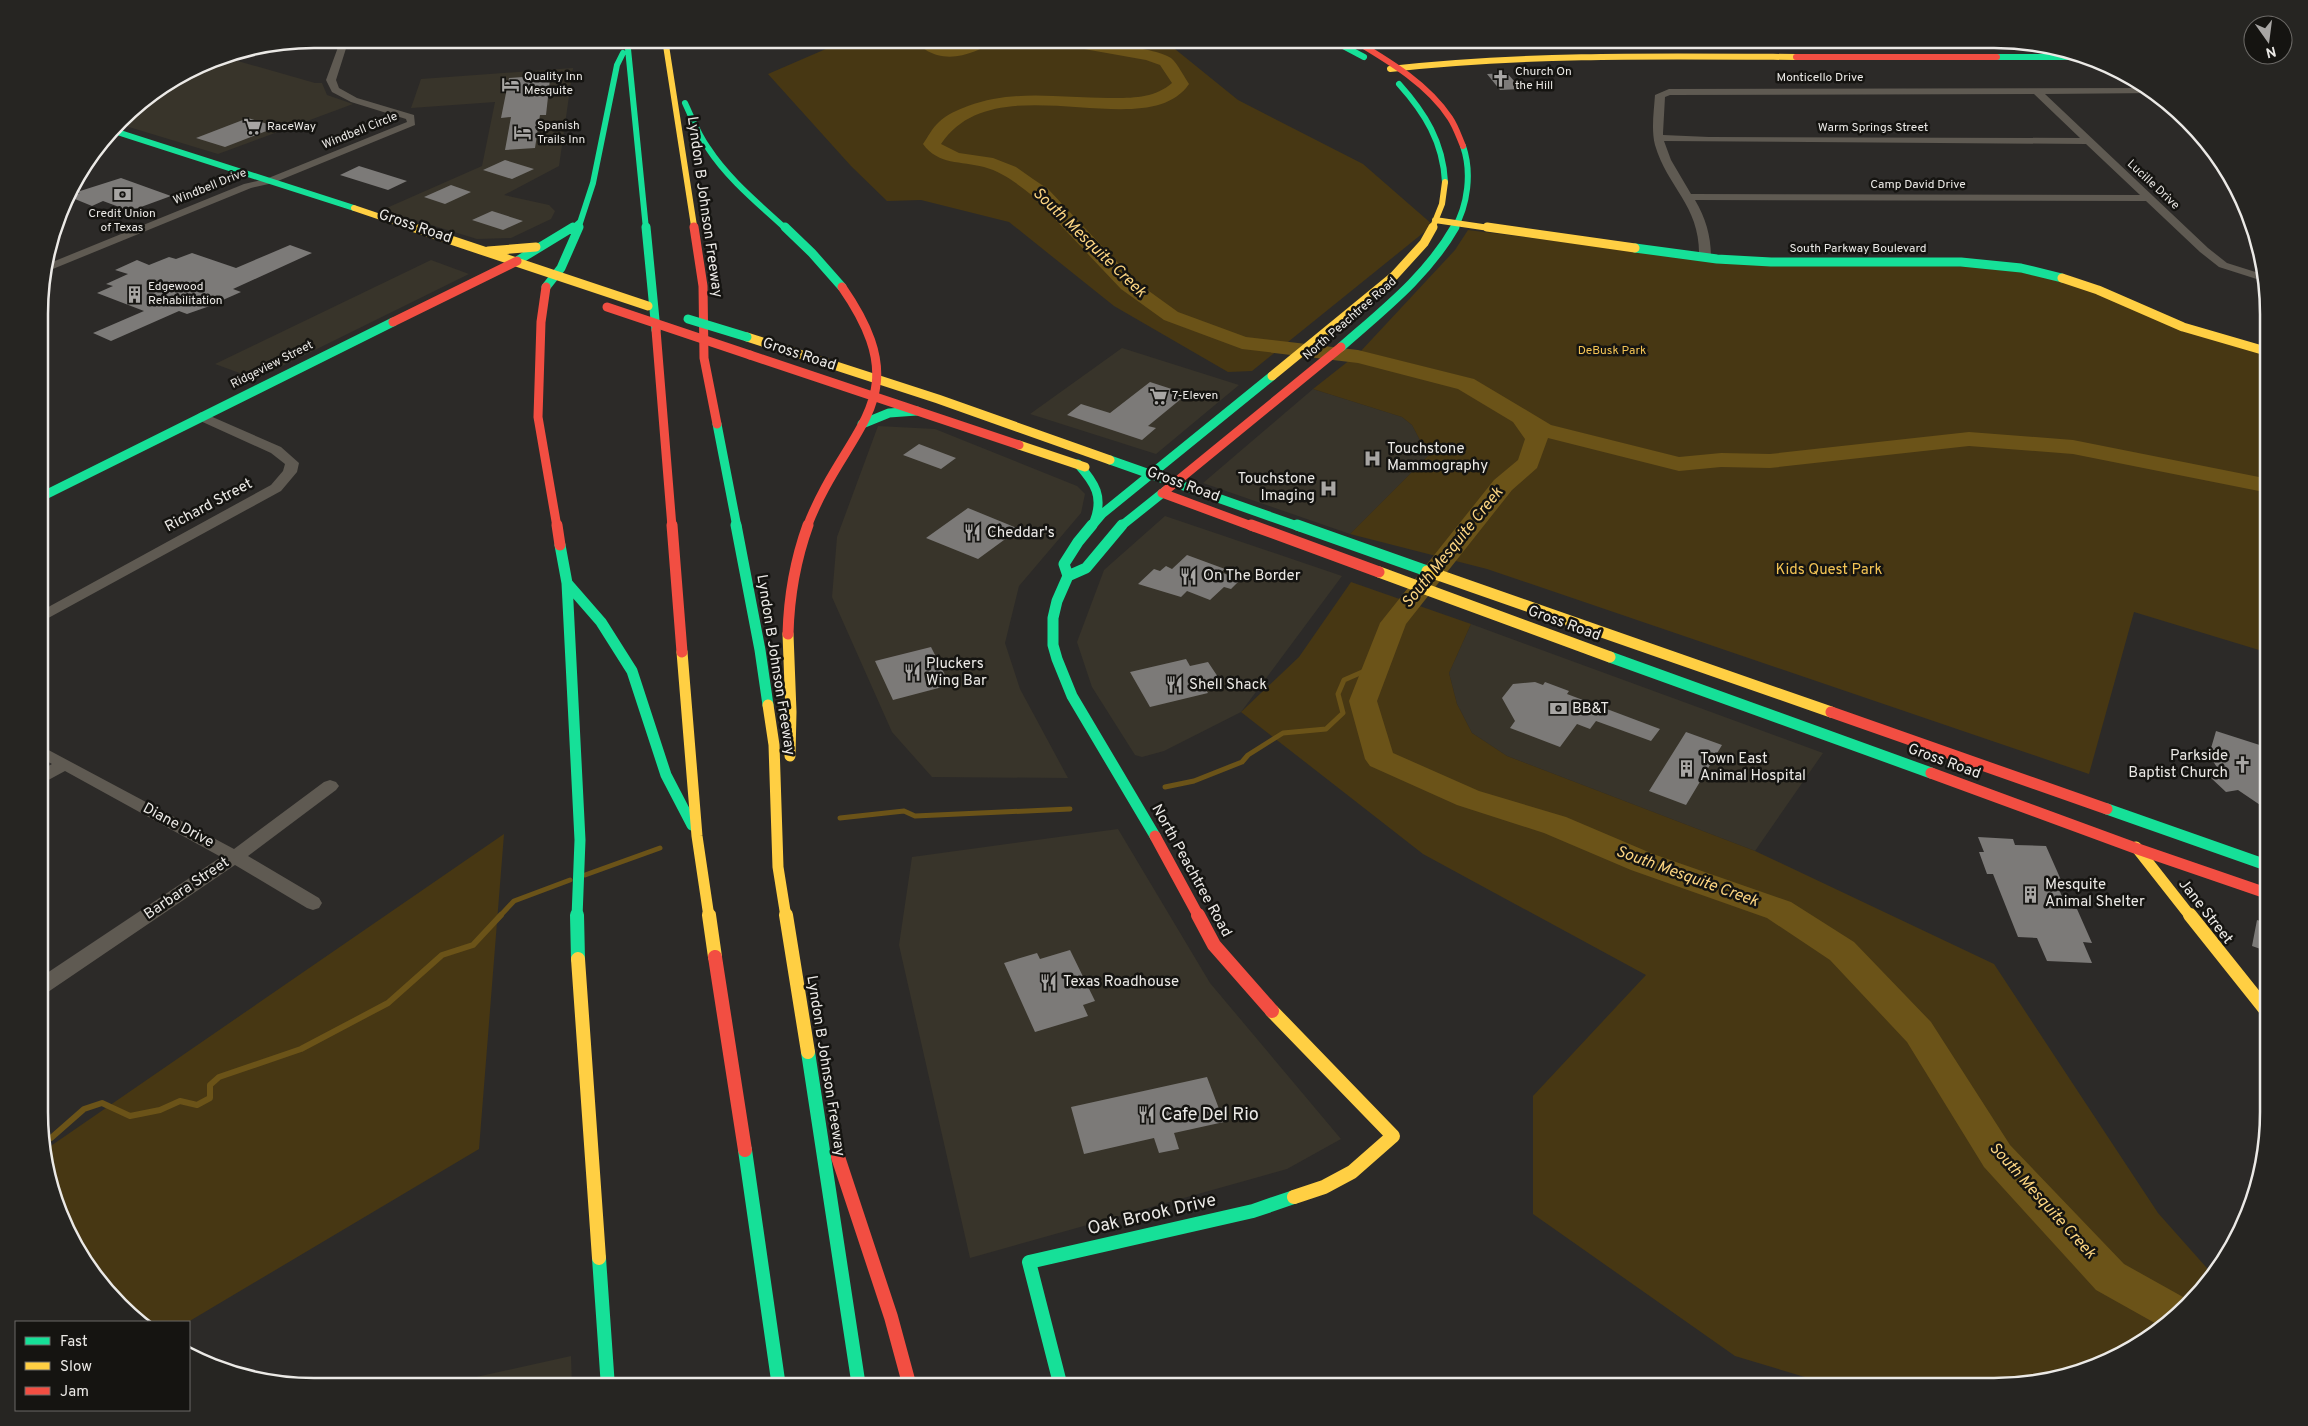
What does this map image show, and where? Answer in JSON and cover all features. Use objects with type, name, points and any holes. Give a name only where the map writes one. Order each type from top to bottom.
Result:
[{"type":"main road","points":[[607,1378],[576,933],[580,840],[567,583],[538,417],[541,322],[546,287],[558,275],[566,261],[580,222],[595,174],[617,65],[625,48]]},
{"type":"main road","points":[[629,48],[657,340],[698,836],[778,1378]]},
{"type":"main road","name":"Lyndon B Johnson Freeway","points":[[666,48],[703,286],[704,358],[760,650],[774,744],[778,867],[814,1086],[858,1378]]},
{"type":"main road","points":[[668,48],[697,134],[727,172],[813,254],[845,290],[867,330],[876,362],[878,379],[875,396],[862,424],[813,510],[800,545],[791,578],[788,618],[791,746],[789,764]]},
{"type":"main road","name":"North Peachtree Road","points":[[1349,48],[1388,67],[1417,103],[1438,136],[1446,164],[1446,182],[1444,198],[1431,230],[1414,255],[1378,290],[1138,484],[1094,522],[1064,564],[1068,576],[1057,601],[1053,618],[1053,645],[1072,696],[1164,851],[1214,945],[1273,1012],[1393,1136]]},
{"type":"main road","name":"North Peachtree Road","points":[[1068,576],[1086,568],[1120,527],[1163,494],[1356,333],[1443,250],[1458,224],[1466,200],[1469,181],[1465,151],[1450,119],[1436,101],[1364,48]]},
{"type":"main road","points":[[1388,67],[1513,57],[2042,52]]},
{"type":"main road","points":[[1804,54],[2062,57]]},
{"type":"main road","name":"Gross Road","points":[[119,133],[488,251],[608,293],[878,379],[1501,596],[1693,664],[2138,834],[2260,890]]},
{"type":"main road","points":[[111,142],[285,198]]},
{"type":"main road","points":[[354,222],[372,214]]},
{"type":"main road","name":"South Parkway Boulevard","points":[[1435,220],[1705,258],[1771,262],[1961,262],[2021,268],[2082,283],[2207,336],[2260,350]]},
{"type":"main road","name":"Ridgeview Street","points":[[48,493],[517,261],[580,222]]},
{"type":"main road","points":[[488,251],[517,250],[547,244]]},
{"type":"main road","points":[[479,265],[513,276]]},
{"type":"main road","name":"Gross Road","points":[[603,306],[1096,470]]},
{"type":"main road","points":[[1254,391],[1276,400]]},
{"type":"main road","points":[[862,424],[884,413],[917,410]]},
{"type":"main road","points":[[973,429],[990,417]]},
{"type":"main road","points":[[1078,464],[1096,484],[1101,502],[1100,512],[1094,522]]},
{"type":"main road","name":"Gross Road","points":[[1124,480],[1683,683],[2138,834],[2260,864]]},
{"type":"main road","points":[[1321,552],[1335,538]]},
{"type":"main road","points":[[567,583],[601,622],[632,671],[666,775],[698,836]]},
{"type":"main road","points":[[1548,634],[1565,619]]},
{"type":"main road","points":[[1683,683],[1693,664]]},
{"type":"main road","points":[[778,867],[787,783]]},
{"type":"main road","name":"Jane Street","points":[[2138,834],[2260,1002]]},
{"type":"main road","points":[[814,1086],[891,1318],[908,1378]]},
{"type":"main road","name":"Oak Brook Drive","points":[[1060,1378],[1029,1262],[1253,1210],[1324,1187],[1352,1172],[1393,1136]]},
{"type":"street","name":"Windbell Circle","points":[[269,181],[412,123],[411,117],[354,100],[335,90],[332,77],[342,48]]},
{"type":"street","name":"Lucille Drive","points":[[2036,91],[2204,250],[2223,265],[2258,277]]},
{"type":"street","name":"Monticello Drive","points":[[1705,258],[1707,240],[1705,229],[1661,148],[1658,138],[1660,95],[1669,92],[2140,91]]},
{"type":"street","name":"Warm Springs Street","points":[[1658,138],[1718,140],[2088,141]]},
{"type":"street","name":"Windbell Drive","points":[[51,275],[269,181]]},
{"type":"street","name":"Windbell Drive","points":[[52,266],[254,188]]},
{"type":"street","name":"Camp David Drive","points":[[1688,197],[2148,198]]},
{"type":"street","name":"Richard Street","points":[[48,613],[276,488],[290,472],[292,463],[276,450],[201,416]]},
{"type":"street","name":"Diane Drive","points":[[48,755],[235,857],[313,903]]},
{"type":"street","points":[[48,774],[64,764]]},
{"type":"street","name":"Barbara Street","points":[[48,982],[235,857],[330,786]]},
{"type":"shaded area","points":[[235,60],[315,83],[322,83],[327,95],[353,104],[218,154],[124,126],[166,92],[181,83],[212,68]]},
{"type":"shaded area","points":[[573,68],[559,166],[504,195],[549,205],[555,211],[551,219],[511,238],[477,239],[382,210],[482,166],[495,102],[411,108],[421,79]]},
{"type":"shaded area","points":[[431,260],[469,274],[256,379],[215,364]]},
{"type":"shaded area","points":[[1122,348],[1239,385],[1156,454],[1030,414]]},
{"type":"shaded area","points":[[1313,389],[1402,417],[1412,425],[1421,442],[1437,447],[1350,534],[1203,483]]},
{"type":"shaded area","points":[[878,426],[935,429],[1077,486],[1085,494],[1081,513],[1019,586],[1005,643],[1020,689],[1068,778],[932,777],[892,732],[832,597],[837,537]]},
{"type":"shaded area","points":[[1165,516],[1342,576],[1241,712],[1164,751],[1142,757],[1135,755],[1092,687],[1077,642],[1104,570]]},
{"type":"shaded area","points":[[1471,624],[1823,753],[1755,851],[1507,756],[1472,733],[1457,704],[1449,673]]},
{"type":"shaded area","points":[[1118,829],[1210,983],[1341,1139],[1287,1169],[970,1258],[899,945],[912,857]]},
{"type":"shaded area","points":[[571,1356],[572,1378],[472,1378]]},
{"type":"green space","points":[[828,48],[1174,48],[1238,100],[1363,164],[1433,225],[1252,371],[1228,372],[1114,306],[1009,222],[921,200],[887,201],[851,166],[768,74]]},
{"type":"green space","points":[[1468,230],[1728,263],[2005,267],[2071,283],[2260,352],[2260,650],[2134,612],[2089,774],[1487,569],[1350,534],[1437,447],[1421,442],[1412,425],[1402,417],[1313,389],[1360,352],[1455,250]]},
{"type":"green space","points":[[1351,582],[1471,624],[1449,673],[1457,704],[1472,733],[1507,756],[1755,851],[1994,964],[2158,1213],[2208,1270],[2183,1301],[2142,1334],[2096,1358],[2046,1373],[2012,1378],[1808,1378],[1735,1356],[1533,1214],[1533,1096],[1646,975],[1423,854],[1241,712],[1299,657]]},
{"type":"green space","points":[[504,834],[479,1149],[190,1321],[149,1321],[125,1301],[92,1260],[83,1245],[62,1198],[50,1147]]},
{"type":"building","name":"Church On the Hill","points":[[1507,73],[1521,89],[1500,90],[1487,74]]},
{"type":"building","points":[[537,76],[536,80],[550,79],[546,115],[540,115],[535,148],[505,150],[511,117],[501,118],[509,78]]},
{"type":"building","points":[[248,118],[277,127],[225,147],[196,138]]},
{"type":"building","name":"Spanish Trails Inn","points":[[505,160],[534,169],[512,179],[483,170]]},
{"type":"building","points":[[359,166],[407,181],[388,190],[340,175]]},
{"type":"building","name":"Credit Union of Texas","points":[[121,178],[171,196],[130,211],[103,201],[92,206],[74,199],[76,195],[80,193],[77,192]]},
{"type":"building","points":[[451,185],[471,192],[445,204],[424,197]]},
{"type":"building","points":[[492,211],[523,221],[503,230],[472,220]]},
{"type":"building","name":"Edgewood Rehabilitation","points":[[290,245],[312,253],[233,289],[241,292],[207,307],[187,314],[179,311],[111,341],[93,333],[144,311],[97,293],[113,286],[106,284],[128,274],[115,270],[137,260],[149,265],[169,257],[176,259],[192,253],[236,268]]},
{"type":"building","points":[[1150,382],[1187,394],[1148,426],[1156,428],[1142,440],[1067,415],[1081,404],[1110,413]]},
{"type":"building","points":[[919,444],[956,458],[941,469],[903,455]]},
{"type":"building","name":"Cheddar's","points":[[968,508],[1019,529],[978,559],[926,538]]},
{"type":"building","name":"On The Border","points":[[1187,555],[1225,569],[1221,572],[1240,580],[1231,589],[1224,587],[1210,600],[1187,591],[1181,597],[1138,584],[1154,569],[1160,571],[1166,566],[1172,569]]},
{"type":"building","name":"Pluckers Wing Bar","points":[[931,647],[950,685],[893,700],[875,661]]},
{"type":"building","name":"Shell Shack","points":[[1186,659],[1190,666],[1208,662],[1222,683],[1204,687],[1208,693],[1150,707],[1130,672]]},
{"type":"building","name":"BB&T","points":[[1535,682],[1543,685],[1545,682],[1569,691],[1567,694],[1660,729],[1651,741],[1596,721],[1590,729],[1577,724],[1560,747],[1510,728],[1515,721],[1502,698],[1513,684]]},
{"type":"building","name":"Parkside Baptist Church","points":[[2216,731],[2260,745],[2260,805],[2238,790],[2226,792],[2210,777],[2222,775],[2209,755]]},
{"type":"building","name":"Town East Animal Hospital","points":[[1686,732],[1722,745],[1686,805],[1649,791]]},
{"type":"building","name":"Mesquite Animal Shelter","points":[[1978,837],[2013,839],[2015,845],[2046,846],[2061,880],[2055,880],[2067,908],[2077,909],[2092,943],[2083,942],[2092,963],[2047,961],[2037,938],[2018,937],[1993,874],[1987,874],[1979,852],[1984,852]]},
{"type":"building","points":[[2257,920],[2260,921],[2260,949],[2252,946]]},
{"type":"building","name":"Texas Roadhouse","points":[[1070,950],[1095,1001],[1083,1005],[1088,1016],[1035,1032],[1004,963],[1037,953],[1040,959]]},
{"type":"building","name":"Cafe Del Rio","points":[[1207,1077],[1224,1122],[1174,1133],[1179,1149],[1159,1153],[1154,1138],[1084,1154],[1071,1107]]},
{"type":"waterway","name":"South Mesquite Creek","points":[[935,48],[955,53],[969,48]]},
{"type":"waterway","name":"South Mesquite Creek","points":[[1106,48],[1150,56],[1166,62],[1181,84],[1169,95],[1150,101],[1102,104],[1012,100],[988,105],[953,119],[941,130],[932,144],[937,150],[955,158],[987,162],[1010,171],[1041,193],[1128,285],[1171,316],[1242,343],[1358,357],[1466,384],[1521,417],[1537,439],[1529,463],[1503,485],[1393,623],[1363,701],[1380,759],[1468,798],[1555,825],[1642,862],[1779,910],[1842,951],[1919,1032],[1997,1156],[2110,1277],[2171,1311]]},
{"type":"waterway","points":[[1522,417],[1543,430],[1679,464],[1721,460],[1770,461],[1969,439],[2073,447],[2260,484]]},
{"type":"waterway","points":[[1165,787],[1194,781],[1242,762],[1248,755],[1283,733],[1326,729],[1343,713],[1338,694],[1344,680],[1376,666]]},
{"type":"waterway","points":[[840,818],[904,811],[915,816],[1070,809]]},
{"type":"waterway","points":[[585,875],[660,848]]},
{"type":"waterway","points":[[499,917],[514,901],[570,880]]},
{"type":"waterway","points":[[51,1138],[84,1109],[102,1103],[130,1116],[160,1110],[180,1101],[197,1105],[210,1098],[210,1085],[219,1077],[301,1049],[388,1003],[442,955],[473,945],[501,915]]},
{"type":"traffic: fast","points":[[628,48],[656,330]]},
{"type":"traffic: fast","points":[[1347,48],[1364,57]]},
{"type":"traffic: fast","points":[[546,287],[561,268],[584,214],[593,183],[617,65],[623,53]]},
{"type":"traffic: fast","points":[[1997,57],[2063,57]]},
{"type":"traffic: fast","points":[[1399,84],[1418,106],[1438,141],[1442,154],[1445,182]]},
{"type":"traffic: fast","points":[[685,103],[702,140],[716,159],[747,192],[828,269],[842,287]]},
{"type":"traffic: fast","points":[[119,132],[354,208]]},
{"type":"traffic: fast","points":[[1341,347],[1405,291],[1444,246],[1458,222],[1466,196],[1467,169],[1463,146]]},
{"type":"traffic: fast","points":[[517,261],[566,233],[580,222]]},
{"type":"traffic: fast","points":[[1635,248],[1717,259],[1771,262],[1961,262],[2021,268],[2062,278]]},
{"type":"traffic: fast","points":[[688,319],[747,337]]},
{"type":"traffic: fast","points":[[48,494],[393,322]]},
{"type":"traffic: fast","points":[[1068,576],[1064,564],[1078,542],[1102,514],[1272,376]]},
{"type":"traffic: fast","points":[[862,424],[889,413],[917,411]]},
{"type":"traffic: fast","points":[[717,424],[760,650],[768,705]]},
{"type":"traffic: fast","points":[[1110,460],[1427,571]]},
{"type":"traffic: fast","points":[[1078,464],[1090,477],[1099,497],[1098,513],[1094,522]]},
{"type":"traffic: fast","points":[[1155,836],[1072,696],[1053,645],[1053,618],[1057,601],[1068,576],[1086,568],[1120,527],[1165,491]]},
{"type":"traffic: fast","points":[[560,545],[567,583],[580,840],[576,933],[578,959]]},
{"type":"traffic: fast","points":[[567,583],[601,622],[632,671],[666,775],[692,825]]},
{"type":"traffic: fast","points":[[1610,657],[1931,773]]},
{"type":"traffic: fast","points":[[2107,809],[2260,863]]},
{"type":"traffic: fast","points":[[808,1052],[858,1378]]},
{"type":"traffic: fast","points":[[745,1150],[778,1378]]},
{"type":"traffic: fast","points":[[1059,1378],[1029,1262],[1253,1211],[1294,1197]]},
{"type":"traffic: fast","points":[[599,1258],[607,1378]]},
{"type":"traffic: slow","points":[[666,48],[694,226]]},
{"type":"traffic: slow","points":[[1390,69],[1440,63],[1541,57],[1796,57]]},
{"type":"traffic: slow","points":[[1272,376],[1377,291],[1410,260],[1424,243],[1435,224],[1442,204],[1445,182]]},
{"type":"traffic: slow","points":[[354,208],[648,306]]},
{"type":"traffic: slow","points":[[1435,220],[1635,248]]},
{"type":"traffic: slow","points":[[488,251],[536,247]]},
{"type":"traffic: slow","points":[[2062,278],[2098,290],[2183,327],[2260,350]]},
{"type":"traffic: slow","points":[[747,337],[938,399],[1110,460]]},
{"type":"traffic: slow","points":[[1019,445],[1085,467]]},
{"type":"traffic: slow","points":[[1427,571],[1831,712]]},
{"type":"traffic: slow","points":[[1379,572],[1610,657]]},
{"type":"traffic: slow","points":[[788,634],[791,712],[790,756]]},
{"type":"traffic: slow","points":[[682,652],[697,836],[715,957]]},
{"type":"traffic: slow","points":[[768,705],[774,745],[778,867],[808,1052]]},
{"type":"traffic: slow","points":[[2136,847],[2260,1003]]},
{"type":"traffic: slow","points":[[578,959],[599,1258]]},
{"type":"traffic: slow","points":[[1272,1011],[1393,1136],[1352,1172],[1324,1187],[1294,1197]]},
{"type":"traffic: jam","points":[[1366,48],[1417,83],[1440,105],[1450,118],[1463,146]]},
{"type":"traffic: jam","points":[[1796,57],[1997,57]]},
{"type":"traffic: jam","points":[[694,226],[703,286],[704,358],[717,424]]},
{"type":"traffic: jam","points":[[393,322],[517,261]]},
{"type":"traffic: jam","points":[[546,287],[541,322],[538,417],[560,545]]},
{"type":"traffic: jam","points":[[788,634],[791,587],[795,566],[808,524],[827,483],[873,403],[878,381],[878,369],[873,343],[856,308],[842,287]]},
{"type":"traffic: jam","points":[[607,307],[750,355]]},
{"type":"traffic: jam","points":[[656,330],[682,652]]},
{"type":"traffic: jam","points":[[1165,491],[1341,347]]},
{"type":"traffic: jam","points":[[750,355],[1019,445]]},
{"type":"traffic: jam","points":[[1162,493],[1379,572]]},
{"type":"traffic: jam","points":[[1831,712],[2107,809]]},
{"type":"traffic: jam","points":[[1931,773],[2135,848],[2260,891]]},
{"type":"traffic: jam","points":[[1155,836],[1214,945],[1272,1011]]},
{"type":"traffic: jam","points":[[715,957],[745,1150]]},
{"type":"traffic: jam","points":[[838,1157],[891,1317],[908,1378]]},
{"type":"place","name":"Church On the Hill","points":[[1501,79]]},
{"type":"place","name":"Quality Inn Mesquite","points":[[510,84]]},
{"type":"place","name":"RaceWay","points":[[253,127]]},
{"type":"place","name":"Spanish Trails Inn","points":[[523,133]]},
{"type":"place","name":"Credit Union of Texas","points":[[122,195]]},
{"type":"place","name":"Edgewood Rehabilitation","points":[[134,294]]},
{"type":"place","name":"7-Eleven","points":[[1158,396]]},
{"type":"place","name":"Touchstone Mammography","points":[[1373,458]]},
{"type":"place","name":"Touchstone Imaging","points":[[1329,488]]},
{"type":"place","name":"Cheddar's","points":[[973,533]]},
{"type":"place","name":"On The Border","points":[[1189,576]]},
{"type":"place","name":"Pluckers Wing Bar","points":[[912,673]]},
{"type":"place","name":"Shell Shack","points":[[1175,685]]},
{"type":"place","name":"BB&T","points":[[1558,709]]},
{"type":"place","name":"Parkside Baptist Church","points":[[2242,765]]},
{"type":"place","name":"Town East Animal Hospital","points":[[1686,768]]},
{"type":"place","name":"Mesquite Animal Shelter","points":[[2031,894]]},
{"type":"place","name":"Texas Roadhouse","points":[[1049,982]]},
{"type":"place","name":"Cafe Del Rio","points":[[1147,1115]]},
{"type":"park label","name":"DeBusk Park","points":[[1612,351]]},
{"type":"park label","name":"Kids Quest Park","points":[[1829,570]]}]
